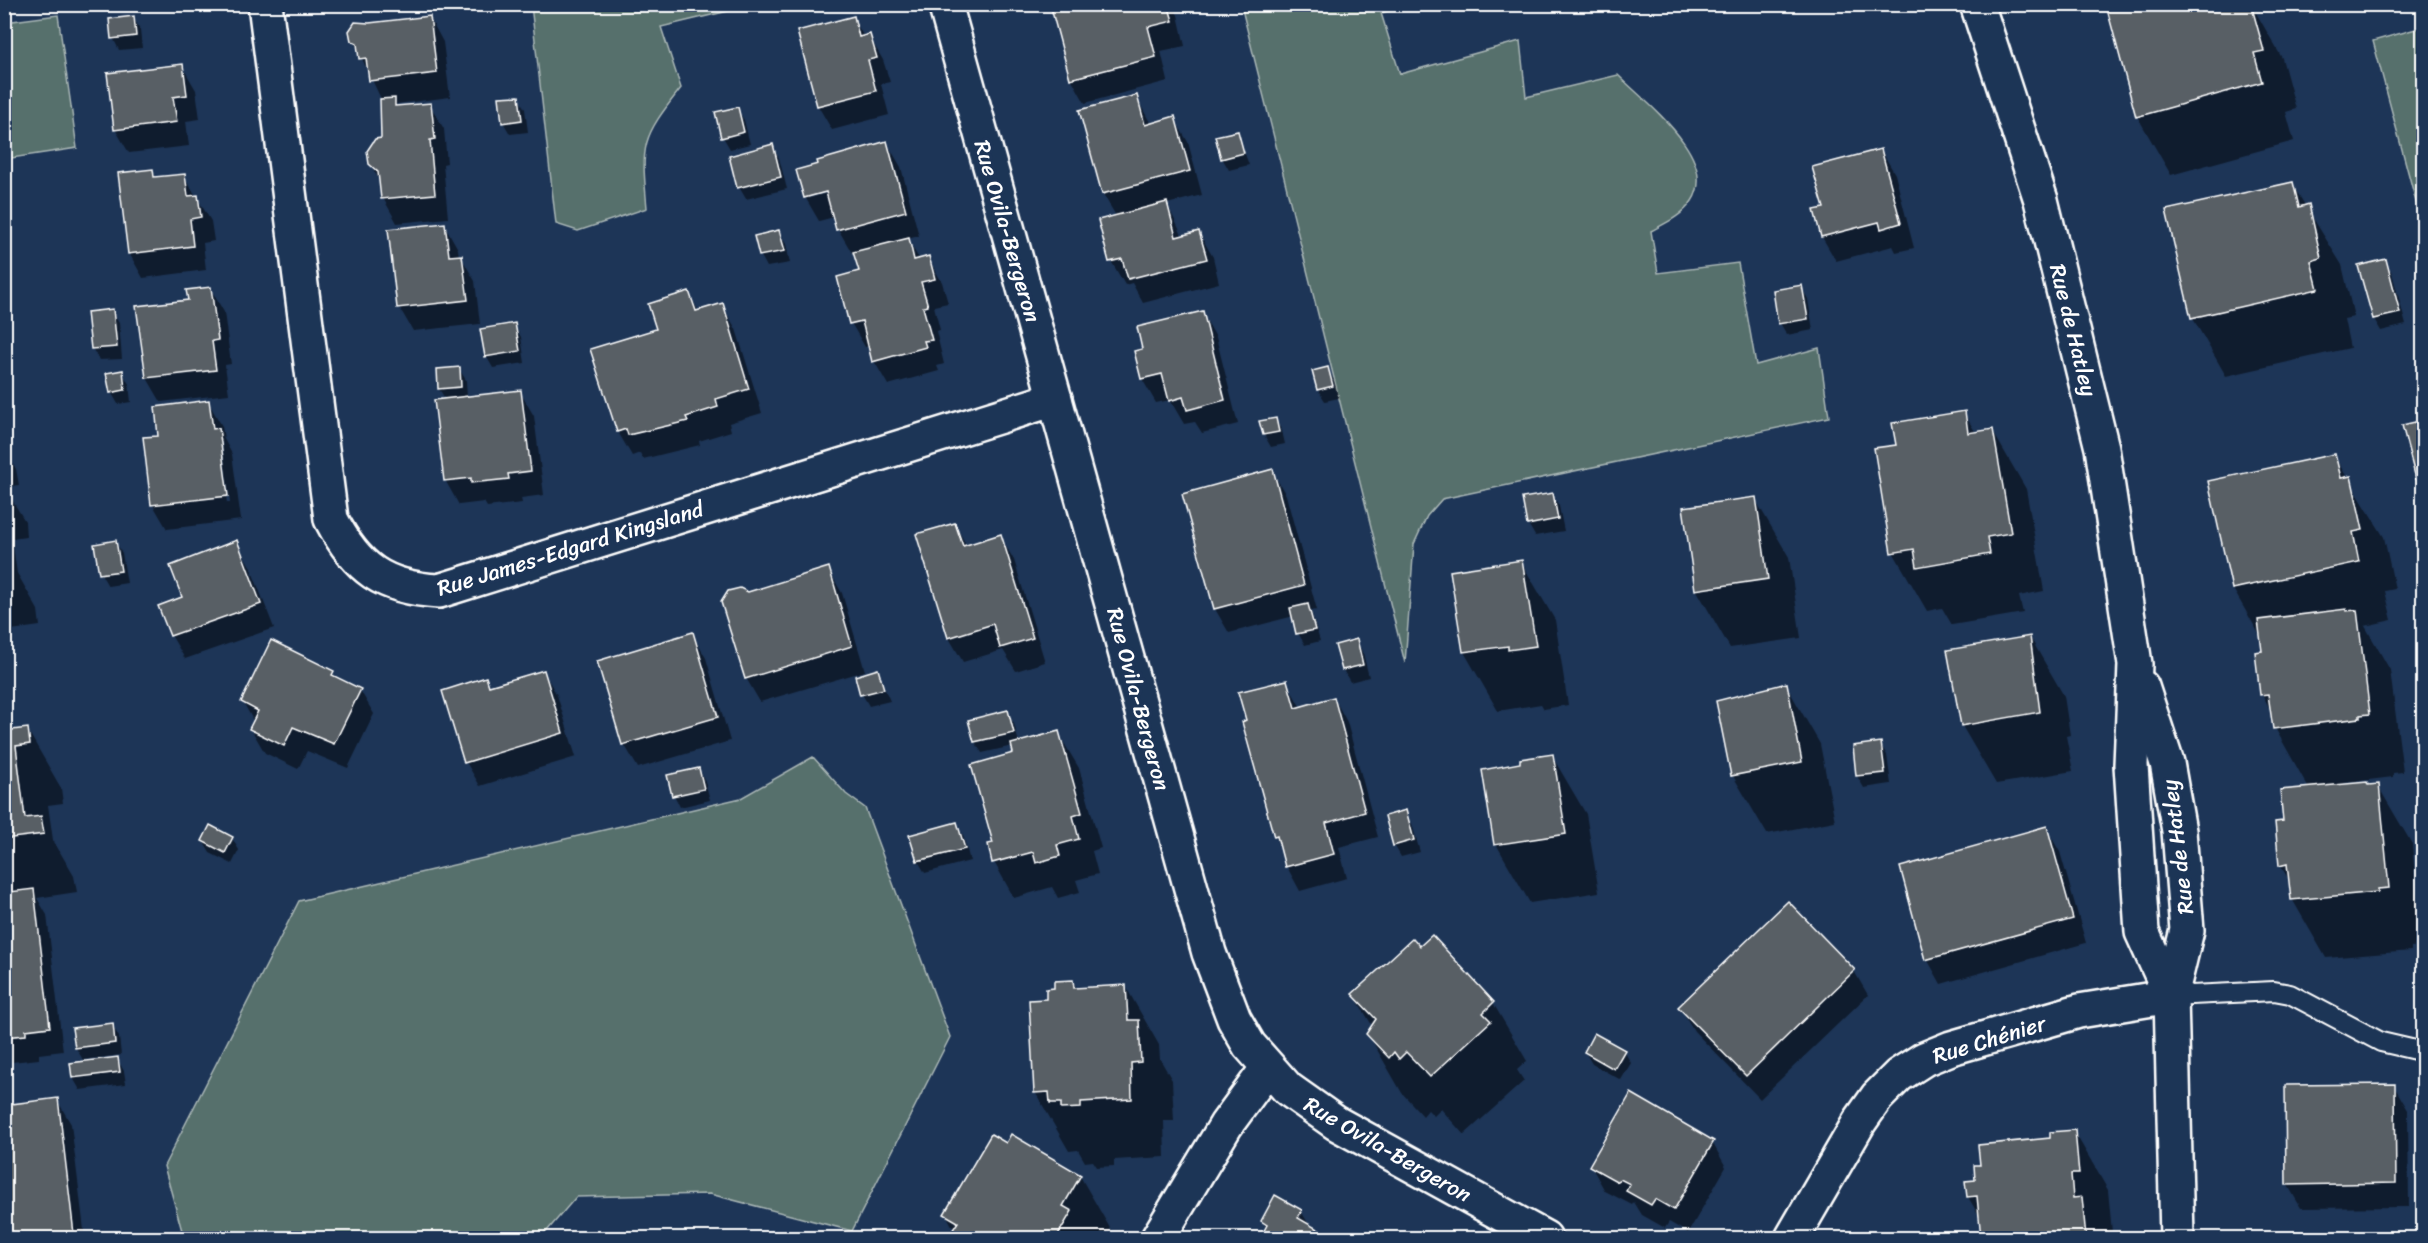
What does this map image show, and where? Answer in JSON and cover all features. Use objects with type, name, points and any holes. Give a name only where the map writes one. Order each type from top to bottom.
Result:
[{"type":"street","name":"Rue James-Edgard Kingsland","points":[[265,4],[327,502],[331,519],[344,544],[362,565],[385,580],[412,589],[439,591],[1055,399]]},
{"type":"street","name":"Rue Ovila-Bergeron","points":[[945,4],[1209,953],[1234,1019],[1267,1069],[1303,1101],[1336,1123],[1545,1239]]},
{"type":"street","name":"Rue de Hatley","points":[[1977,4],[2041,200],[2078,340],[2104,459],[2135,664],[2167,764],[2180,831],[2187,930],[2170,996],[2177,1239]]},
{"type":"street","name":"Rue de Hatley","points":[[2135,664],[2131,765],[2142,932],[2170,996]]},
{"type":"street","name":"Rue Chénier","points":[[1792,1239],[1860,1121],[1877,1097],[1899,1076],[1924,1059],[1951,1048],[2079,1011],[2170,996]]},
{"type":"street","points":[[1158,1239],[1226,1125],[1267,1069]]},
{"type":"lane","points":[[2170,996],[2274,991],[2290,994],[2381,1042],[2424,1052]]},
{"type":"green space","points":[[531,5],[731,5],[728,11],[661,27],[681,88],[658,119],[647,143],[644,169],[647,208],[578,231],[556,224]]},
{"type":"green space","points":[[1241,5],[1407,5],[1381,13],[1400,74],[1520,41],[1526,97],[1618,75],[1676,132],[1696,167],[1698,184],[1692,201],[1679,215],[1651,231],[1658,273],[1738,263],[1756,365],[1819,348],[1829,417],[1442,499],[1427,516],[1414,544],[1405,663]]},
{"type":"green space","points":[[58,15],[77,148],[5,159],[5,22]]},
{"type":"green space","points":[[2423,27],[2423,228],[2373,41]]},
{"type":"green space","points":[[813,757],[846,794],[865,808],[950,1037],[852,1231],[710,1194],[576,1197],[541,1238],[184,1238],[164,1166],[299,901],[741,798]]},
{"type":"building","points":[[1050,4],[1168,4],[1173,21],[1148,27],[1156,57],[1070,79]]},
{"type":"building","points":[[2124,4],[2251,4],[2264,51],[2254,53],[2262,82],[2136,117],[2107,9]]},
{"type":"building","points":[[134,16],[136,36],[111,39],[109,19]]},
{"type":"building","points":[[430,16],[437,73],[369,81],[366,58],[359,59],[357,44],[351,41],[349,31],[355,22],[369,23]]},
{"type":"building","points":[[854,16],[859,37],[870,34],[877,58],[868,60],[876,91],[817,106],[797,31]]},
{"type":"building","points":[[183,64],[187,95],[173,97],[177,122],[114,130],[107,73]]},
{"type":"building","points":[[1137,95],[1145,125],[1175,116],[1190,171],[1102,194],[1079,110]]},
{"type":"building","points":[[519,96],[522,120],[502,123],[499,97]]},
{"type":"building","points":[[395,98],[395,106],[431,103],[435,139],[430,140],[435,194],[381,199],[378,172],[369,164],[367,151],[375,139],[381,138],[380,99]]},
{"type":"building","points":[[738,107],[744,132],[721,138],[715,112]]},
{"type":"building","points":[[1238,131],[1244,153],[1221,159],[1215,136]]},
{"type":"building","points":[[887,141],[906,211],[836,230],[826,192],[804,198],[796,170],[818,164],[817,161]]},
{"type":"building","points":[[773,144],[781,177],[737,188],[729,156]]},
{"type":"building","points":[[1881,149],[1901,223],[1881,229],[1879,222],[1821,237],[1814,210],[1824,208],[1812,167]]},
{"type":"building","points":[[153,169],[154,177],[185,174],[188,196],[198,195],[201,217],[190,219],[193,246],[128,254],[118,173]]},
{"type":"building","points":[[2293,182],[2299,207],[2309,204],[2321,258],[2311,261],[2318,289],[2191,318],[2166,210]]},
{"type":"building","points":[[1167,202],[1176,237],[1199,231],[1207,259],[1128,279],[1122,259],[1109,262],[1098,220]]},
{"type":"building","points":[[445,223],[449,256],[462,255],[468,300],[397,308],[388,229]]},
{"type":"building","points":[[779,230],[785,251],[759,256],[754,236]]},
{"type":"building","points":[[909,238],[914,260],[929,256],[935,279],[921,282],[928,306],[923,307],[932,340],[924,341],[926,347],[872,362],[862,321],[849,324],[837,277],[859,271],[853,252]]},
{"type":"building","points":[[2386,259],[2400,313],[2373,319],[2358,266]]},
{"type":"building","points":[[1802,285],[1808,319],[1778,324],[1773,290]]},
{"type":"building","points":[[211,287],[218,340],[212,341],[216,370],[146,378],[136,306],[188,300],[186,290]]},
{"type":"building","points":[[689,291],[696,311],[723,303],[749,389],[716,399],[718,407],[686,417],[688,421],[628,435],[626,429],[617,432],[590,349],[656,329],[648,304]]},
{"type":"building","points":[[113,309],[117,347],[91,349],[87,312]]},
{"type":"building","points":[[1203,311],[1225,400],[1187,410],[1183,397],[1169,401],[1162,374],[1141,379],[1134,351],[1142,349],[1137,327]]},
{"type":"building","points":[[515,323],[520,351],[485,357],[480,329]]},
{"type":"building","points":[[460,367],[461,387],[438,389],[437,369]]},
{"type":"building","points":[[1328,367],[1333,386],[1317,390],[1312,371]]},
{"type":"building","points":[[123,370],[125,390],[110,393],[106,373]]},
{"type":"building","points":[[521,390],[531,471],[508,474],[509,479],[471,483],[471,478],[444,481],[434,400]]},
{"type":"building","points":[[209,400],[213,429],[219,428],[228,496],[151,505],[143,437],[158,436],[155,407]]},
{"type":"building","points":[[1965,411],[1968,433],[1993,429],[2011,533],[1987,537],[1990,554],[1917,567],[1914,549],[1891,553],[1874,448],[1896,445],[1892,423]]},
{"type":"building","points":[[1276,418],[1279,432],[1263,435],[1259,421]]},
{"type":"building","points":[[2424,420],[2424,477],[2416,479],[2402,425]]},
{"type":"building","points":[[2335,454],[2341,478],[2351,476],[2363,530],[2353,532],[2359,562],[2232,589],[2208,481]]},
{"type":"building","points":[[1273,469],[1304,585],[1214,609],[1182,494]]},
{"type":"building","points":[[1553,493],[1558,519],[1527,525],[1522,498]]},
{"type":"building","points":[[1756,497],[1768,579],[1695,590],[1683,507]]},
{"type":"building","points":[[955,523],[963,546],[1001,534],[1033,638],[1000,648],[993,624],[948,638],[916,534]]},
{"type":"building","points":[[116,540],[121,571],[99,574],[94,544]]},
{"type":"building","points":[[237,540],[261,604],[170,636],[158,606],[182,597],[170,566]]},
{"type":"building","points":[[1522,560],[1536,646],[1508,650],[1508,646],[1463,652],[1450,571]]},
{"type":"building","points":[[829,567],[852,646],[745,679],[721,602],[728,591],[740,588],[748,592]]},
{"type":"building","points":[[1308,604],[1315,630],[1296,634],[1290,608]]},
{"type":"building","points":[[2346,609],[2346,611],[2357,610],[2370,714],[2360,715],[2360,718],[2273,729],[2268,694],[2260,695],[2255,652],[2262,651],[2258,620]]},
{"type":"building","points":[[693,632],[718,717],[622,745],[597,661]]},
{"type":"building","points":[[2030,636],[2040,712],[1961,726],[1947,650]]},
{"type":"building","points":[[1357,639],[1363,665],[1342,670],[1335,645]]},
{"type":"building","points":[[271,640],[334,671],[332,675],[361,689],[334,744],[293,727],[284,746],[249,729],[258,711],[241,702]]},
{"type":"building","points":[[878,669],[884,689],[860,695],[855,676]]},
{"type":"building","points":[[544,670],[563,733],[464,763],[442,691],[486,677],[489,686]]},
{"type":"building","points":[[1287,680],[1295,708],[1334,697],[1365,812],[1326,823],[1334,854],[1285,867],[1277,836],[1274,837],[1242,722],[1246,720],[1238,692]]},
{"type":"building","points":[[1787,683],[1802,762],[1731,776],[1716,701]]},
{"type":"building","points":[[1008,710],[1014,733],[974,742],[968,720]]},
{"type":"building","points":[[28,728],[30,744],[16,746],[25,818],[41,816],[44,834],[4,839],[4,731]]},
{"type":"building","points":[[1059,731],[1082,813],[1073,816],[1079,839],[1057,845],[1060,856],[1036,863],[1033,852],[992,863],[988,844],[993,843],[971,765],[1013,753],[1011,744]]},
{"type":"building","points":[[1881,742],[1885,773],[1856,776],[1853,746]]},
{"type":"building","points":[[1553,754],[1566,834],[1494,845],[1482,770],[1520,763],[1520,759]]},
{"type":"building","points":[[699,768],[704,789],[672,796],[667,775]]},
{"type":"building","points":[[2367,782],[2368,785],[2379,784],[2389,888],[2378,889],[2378,892],[2291,900],[2287,864],[2279,866],[2275,822],[2283,821],[2280,790]]},
{"type":"building","points":[[1406,810],[1414,840],[1393,846],[1385,816]]},
{"type":"building","points":[[957,822],[965,849],[917,861],[909,835]]},
{"type":"building","points":[[210,825],[233,837],[225,853],[202,841]]},
{"type":"building","points":[[2047,826],[2073,919],[1925,960],[1900,867]]},
{"type":"building","points":[[10,886],[10,892],[34,889],[50,1027],[26,1030],[26,1035],[4,1037],[4,887]]},
{"type":"building","points":[[1788,901],[1855,970],[1746,1076],[1678,1007]]},
{"type":"building","points":[[1432,935],[1494,1002],[1483,1013],[1491,1021],[1430,1077],[1406,1052],[1399,1059],[1394,1052],[1389,1058],[1366,1034],[1376,1019],[1352,994],[1413,938],[1420,946]]},
{"type":"building","points":[[1073,980],[1074,988],[1126,985],[1128,1020],[1139,1020],[1141,1062],[1131,1063],[1132,1099],[1081,1102],[1081,1108],[1061,1109],[1061,1103],[1050,1103],[1049,1092],[1034,1093],[1029,1000],[1046,999],[1046,989],[1054,988],[1054,981]]},
{"type":"building","points":[[113,1023],[115,1043],[75,1048],[72,1028]]},
{"type":"building","points":[[1594,1033],[1625,1050],[1614,1069],[1584,1052]]},
{"type":"building","points":[[118,1057],[120,1072],[72,1078],[70,1063]]},
{"type":"building","points":[[2395,1084],[2396,1183],[2286,1185],[2285,1085]]},
{"type":"building","points":[[1631,1093],[1714,1141],[1674,1210],[1655,1199],[1651,1205],[1626,1191],[1630,1184],[1620,1179],[1618,1182],[1589,1166]]},
{"type":"building","points":[[58,1098],[74,1234],[4,1238],[4,1105]]},
{"type":"building","points":[[2075,1130],[2079,1174],[2071,1174],[2073,1198],[2082,1197],[2086,1237],[1981,1238],[1977,1196],[1967,1197],[1965,1181],[1975,1180],[1974,1165],[1980,1165],[1978,1145],[2050,1138],[2050,1132]]},
{"type":"building","points":[[991,1134],[1006,1143],[1011,1134],[1081,1175],[1063,1206],[1072,1211],[1056,1238],[964,1238],[952,1231],[958,1222],[944,1214]]},
{"type":"building","points":[[1275,1195],[1302,1210],[1298,1218],[1333,1238],[1260,1238],[1267,1225],[1261,1221]]}]
